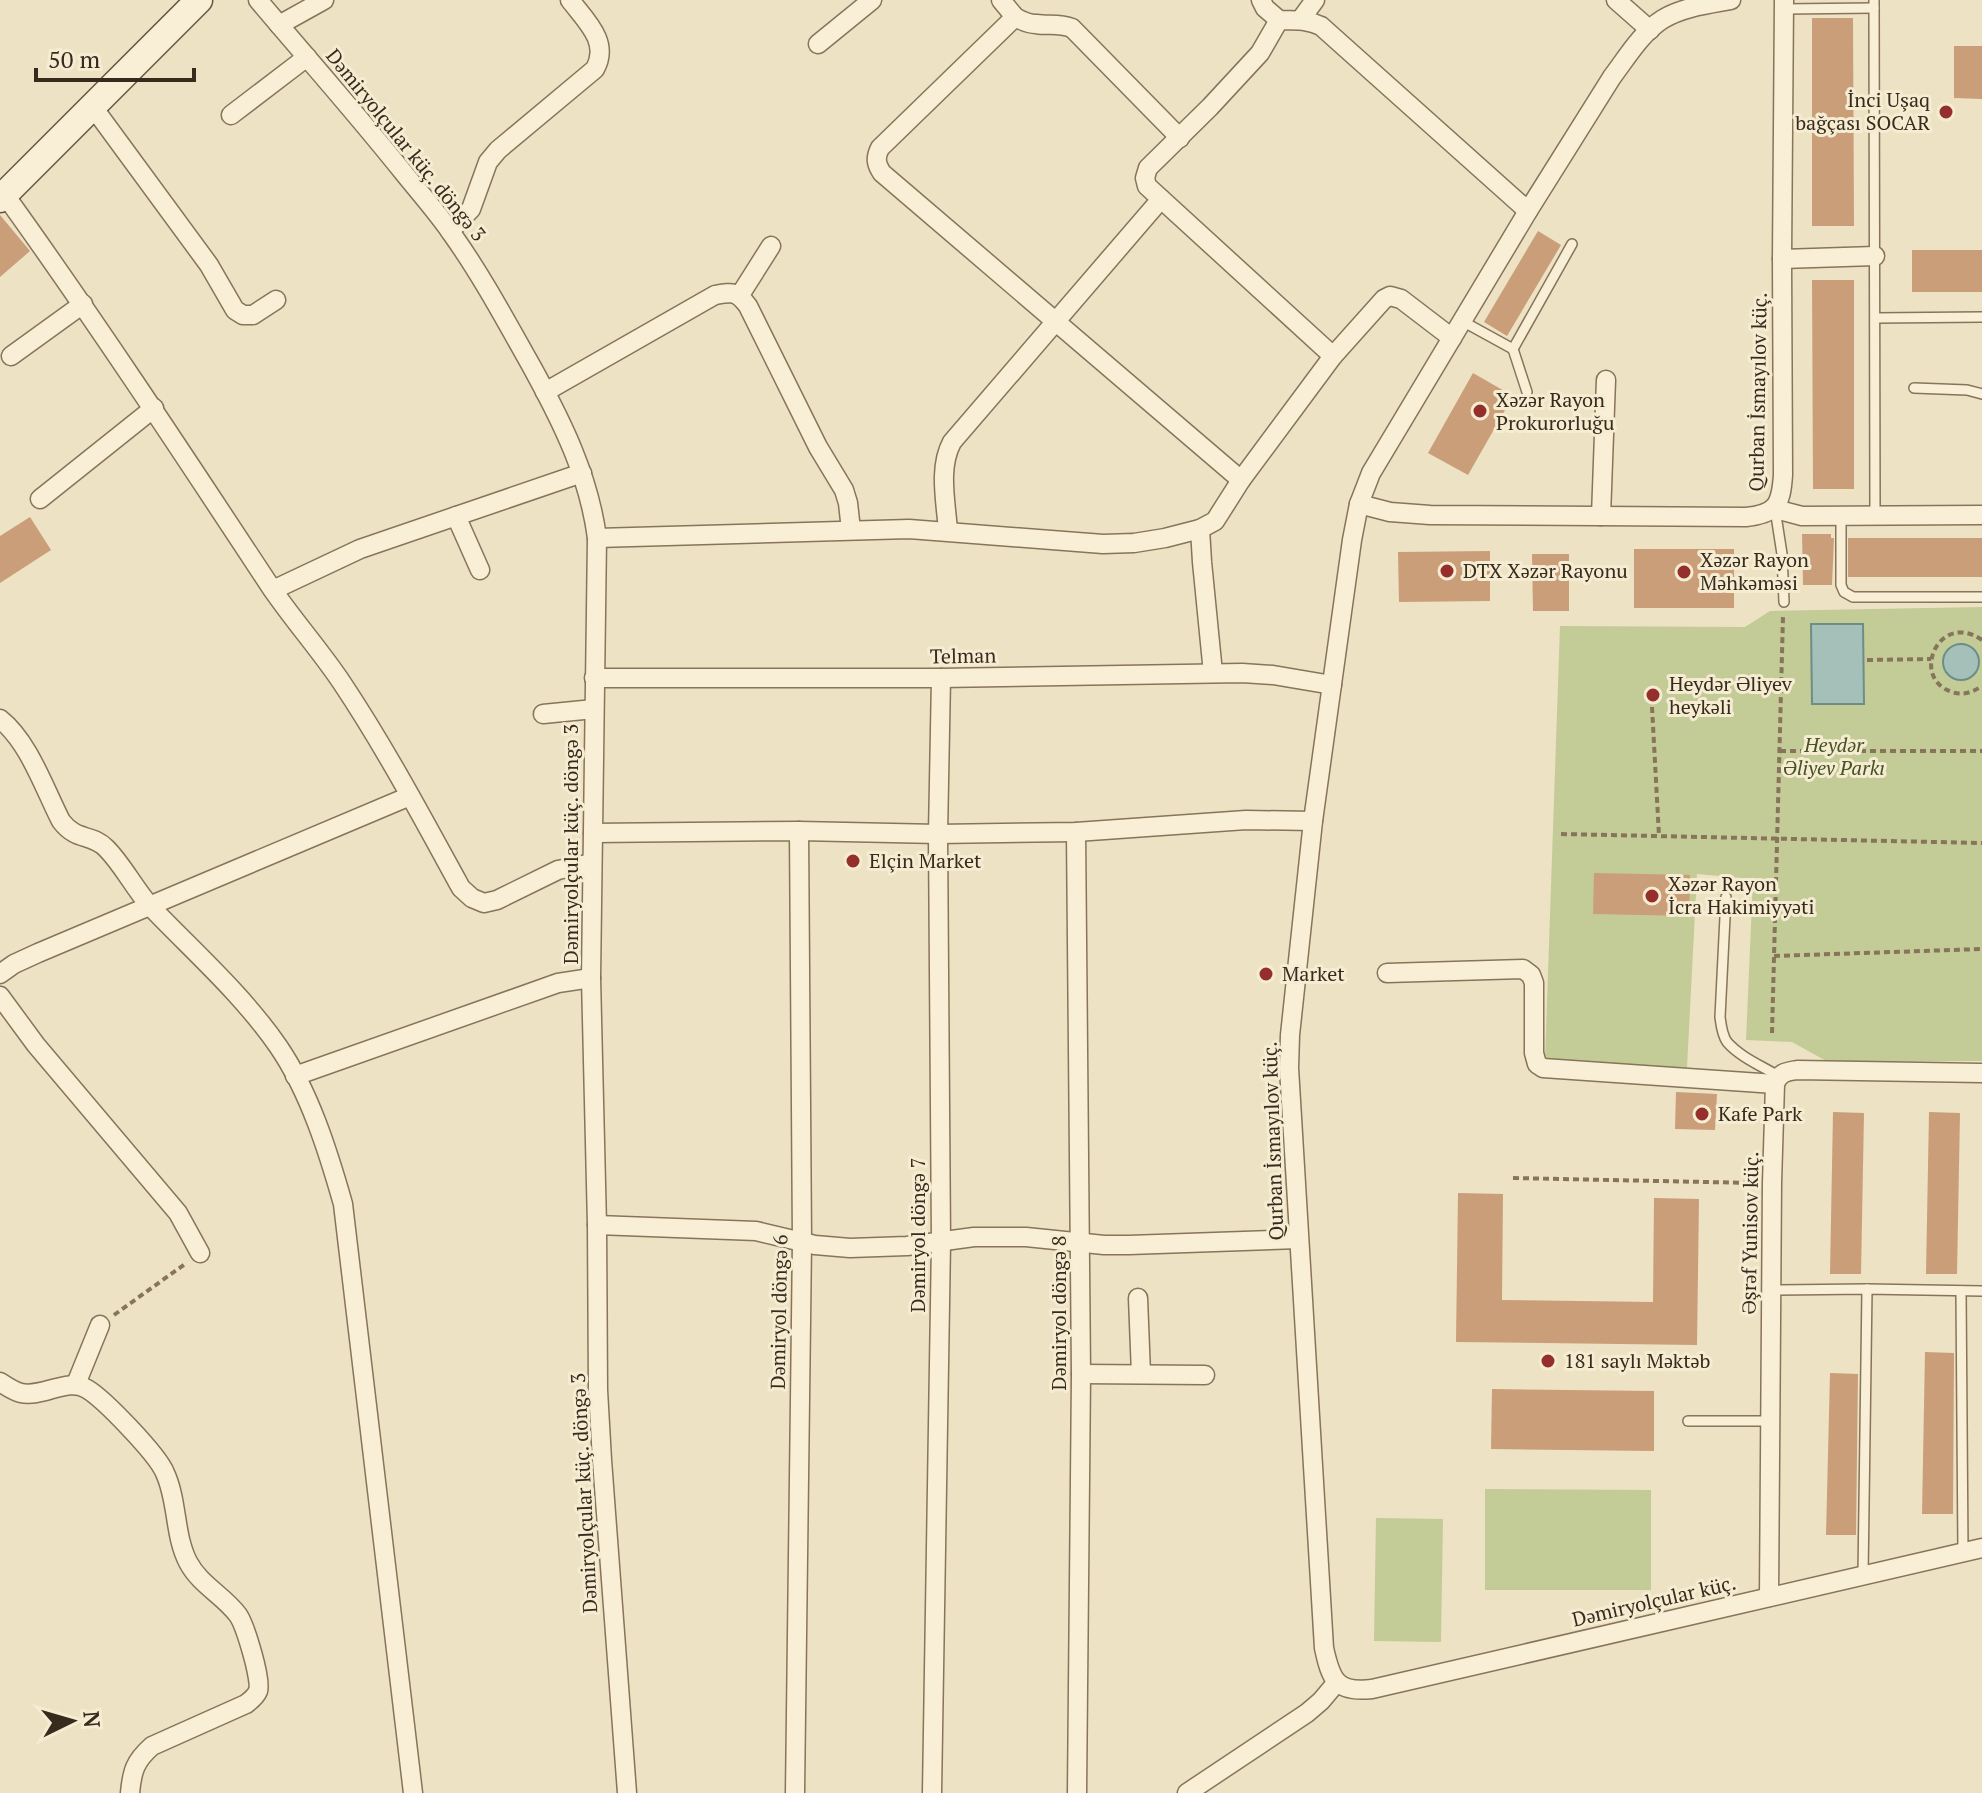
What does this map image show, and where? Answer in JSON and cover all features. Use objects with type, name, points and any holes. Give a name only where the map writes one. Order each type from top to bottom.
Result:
[{"type":"street","points":[[199,0],[3,197],[83,304],[273,590],[344,686],[461,888],[484,903],[497,900],[558,870],[592,863]]},
{"type":"street","name":"Dəmiryolçular küç. döngə 3","points":[[258,0],[363,122],[450,231],[502,313],[545,392],[568,439],[590,497],[597,538],[591,978],[598,1390],[627,1793]]},
{"type":"street","points":[[279,25],[324,0]]},
{"type":"street","points":[[450,231],[467,216],[488,162],[498,150],[595,69],[601,58],[601,47],[594,33],[570,0]]},
{"type":"street","points":[[818,44],[872,0]]},
{"type":"street","points":[[1001,0],[1015,17],[1028,23],[1062,24],[1072,28],[1180,138]]},
{"type":"street","points":[[1261,0],[1279,20],[1301,19],[1321,26],[1528,211]]},
{"type":"street","points":[[1301,19],[1315,0]]},
{"type":"street","points":[[1616,0],[1650,30]]},
{"type":"street","name":"Qurban İsmayılov küç.","points":[[1337,1682],[1324,1648],[1289,1068],[1313,821],[1359,504],[1371,473],[1612,77],[1650,30],[1662,20],[1677,13],[1731,0]]},
{"type":"street","name":"Qurban İsmayılov küç.","points":[[1359,504],[1408,514],[1746,517],[1767,514],[1775,509],[1783,475],[1784,4]]},
{"type":"street","points":[[1015,17],[880,148],[876,156],[877,165],[882,173],[1241,480]]},
{"type":"street","points":[[1279,20],[1260,53],[1148,168],[1145,178],[1147,186],[1333,356]]},
{"type":"street","points":[[231,115],[307,57]]},
{"type":"street","points":[[93,107],[209,265],[235,310],[243,315],[253,315],[276,300]]},
{"type":"street","points":[[948,531],[945,454],[952,442],[1161,199]]},
{"type":"street","points":[[740,295],[771,246]]},
{"type":"street","points":[[1782,259],[1875,256]]},
{"type":"street","points":[[545,392],[715,295],[740,295],[818,447],[844,490],[851,530]]},
{"type":"street","points":[[597,538],[851,530],[948,531],[1103,544],[1165,538],[1200,529],[1215,521],[1241,480],[1333,356],[1384,299],[1390,296],[1401,299],[1452,338]]},
{"type":"street","points":[[11,356],[83,304]]},
{"type":"street","points":[[1601,516],[1606,380]]},
{"type":"street","points":[[40,499],[154,408]]},
{"type":"street","points":[[273,590],[360,549],[582,473]]},
{"type":"street","points":[[1775,509],[1802,516],[1982,515]]},
{"type":"street","points":[[456,516],[480,570]]},
{"type":"street","points":[[1200,529],[1213,673]]},
{"type":"street","name":"Telman","points":[[594,678],[941,678],[1213,673],[1273,675],[1332,685]]},
{"type":"street","name":"Dəmiryol döngə 7","points":[[932,1793],[941,1242],[938,834],[941,678]]},
{"type":"street","points":[[543,714],[594,709]]},
{"type":"street","points":[[0,719],[10,727],[25,749],[68,830],[103,844],[150,906],[254,1014],[280,1049],[318,1125],[343,1204],[413,1793]]},
{"type":"street","points":[[0,974],[38,953],[410,796]]},
{"type":"street","points":[[593,833],[1076,832],[1246,820],[1313,821]]},
{"type":"street","name":"Dəmiryol döngə 6","points":[[795,1793],[802,1242],[799,831]]},
{"type":"street","name":"Dəmiryol döngə 8","points":[[1076,832],[1081,1242],[1077,1793]]},
{"type":"street","points":[[1387,973],[1523,969],[1531,975],[1534,983],[1534,1053],[1537,1064],[1543,1068],[1777,1080],[1785,1072],[1797,1070],[1982,1073]]},
{"type":"street","points":[[295,1076],[558,983],[591,978]]},
{"type":"street","points":[[0,996],[36,1045],[178,1213],[200,1253]]},
{"type":"street","name":"Əşrəf Yunisov küç.","points":[[1769,1597],[1772,1183],[1777,1080]]},
{"type":"street","points":[[597,1225],[742,1229],[802,1242],[850,1248],[907,1246],[974,1237],[1129,1245],[1298,1239]]},
{"type":"street","points":[[1138,1298],[1141,1374]]},
{"type":"street","points":[[76,1384],[100,1325]]},
{"type":"street","points":[[1081,1374],[1205,1375]]},
{"type":"street","points":[[0,1382],[22,1393],[76,1384],[85,1387],[111,1410],[157,1459],[165,1473],[188,1561],[203,1583],[240,1617],[246,1633],[259,1680],[253,1699],[152,1746],[140,1757],[132,1772],[130,1793]]},
{"type":"street","name":"Dəmiryolçular küç.","points":[[1337,1682],[1351,1690],[1372,1689],[1982,1548]]},
{"type":"street","points":[[1187,1793],[1307,1713],[1337,1682]]},
{"type":"lane","points":[[1784,4],[1874,4],[1875,516]]},
{"type":"lane","points":[[1513,349],[1572,244]]},
{"type":"lane","points":[[1876,318],[1982,317]]},
{"type":"lane","points":[[1462,321],[1513,349],[1527,392]]},
{"type":"lane","points":[[1914,388],[1967,390],[1982,394]]},
{"type":"lane","points":[[1775,509],[1782,554],[1784,602]]},
{"type":"lane","points":[[1841,517],[1841,585],[1844,592],[1853,597],[1982,597]]},
{"type":"lane","points":[[1726,897],[1720,1017],[1722,1031],[1726,1042],[1777,1080]]},
{"type":"lane","points":[[1863,1576],[1867,1289]]},
{"type":"lane","points":[[1771,1290],[1982,1291]]},
{"type":"lane","points":[[1961,1291],[1963,1553]]},
{"type":"lane","points":[[1688,1421],[1770,1421]]},
{"type":"path","points":[[1772,1033],[1784,602]]},
{"type":"path","points":[[1982,640],[1972,634],[1954,633],[1938,643],[1931,659],[1935,677],[1947,690],[1965,693],[1982,686]]},
{"type":"path","points":[[1867,660],[1931,659]]},
{"type":"path","points":[[1652,707],[1659,836]]},
{"type":"path","points":[[1779,751],[1982,751]]},
{"type":"path","points":[[1561,834],[1982,843]]},
{"type":"path","points":[[1774,956],[1982,949]]},
{"type":"path","points":[[1513,1178],[1772,1183]]},
{"type":"path","points":[[100,1325],[200,1253]]},
{"type":"green space","name":"Heydər Əliyev Parkı","points":[[1982,607],[1982,1061],[1828,1062],[1792,1042],[1746,1040],[1753,879],[1697,874],[1687,1068],[1545,1060],[1560,626],[1745,627],[1770,611]]},
{"type":"green space","points":[[1485,1489],[1651,1490],[1651,1590],[1485,1590]]},
{"type":"green space","points":[[1376,1518],[1443,1519],[1441,1642],[1374,1641]]},
{"type":"water","points":[[1811,624],[1863,624],[1864,704],[1812,704]]},
{"type":"water","points":[[1961,644],[1973,650],[1979,662],[1973,674],[1961,680],[1949,674],[1943,662],[1949,650]]},
{"type":"building","points":[[1812,18],[1853,18],[1854,226],[1812,226]]},
{"type":"building","points":[[1954,46],[1982,46],[1982,99],[1954,98]]},
{"type":"building","points":[[0,215],[30,251],[0,277]]},
{"type":"building","points":[[1538,231],[1561,245],[1507,336],[1484,322]]},
{"type":"building","points":[[1912,250],[1982,250],[1982,292],[1912,292]]},
{"type":"building","points":[[1812,280],[1854,280],[1854,489],[1813,489]]},
{"type":"building","points":[[1473,373],[1513,396],[1468,475],[1428,453]]},
{"type":"building","points":[[30,517],[51,550],[0,583],[0,536]]},
{"type":"building","points":[[1802,534],[1831,534],[1834,538],[1832,585],[1803,585]]},
{"type":"building","points":[[1848,538],[1982,538],[1982,577],[1848,577]]},
{"type":"building","points":[[1634,549],[1734,549],[1734,608],[1634,608]]},
{"type":"building","points":[[1490,551],[1490,601],[1399,602],[1398,552]]},
{"type":"building","points":[[1532,554],[1569,554],[1569,611],[1533,611]]},
{"type":"building","points":[[1594,873],[1690,875],[1689,916],[1593,914]]},
{"type":"building","points":[[1676,1092],[1717,1094],[1715,1130],[1675,1129]]},
{"type":"building","points":[[1833,1112],[1864,1113],[1861,1274],[1830,1274]]},
{"type":"building","points":[[1929,1112],[1960,1113],[1957,1274],[1926,1274]]},
{"type":"building","points":[[1458,1193],[1503,1194],[1502,1300],[1653,1302],[1654,1198],[1699,1199],[1697,1345],[1456,1342]]},
{"type":"building","points":[[1925,1352],[1954,1353],[1953,1514],[1922,1514]]},
{"type":"building","points":[[1830,1373],[1858,1374],[1856,1535],[1826,1535]]},
{"type":"building","points":[[1492,1389],[1654,1391],[1654,1451],[1491,1449]]},
{"type":"place","name":"İnci Uşaq bağçası SOCAR","points":[[1946,112]]},
{"type":"place","name":"Xəzər Rayon Prokurorluğu","points":[[1480,411]]},
{"type":"place","name":"DTX Xəzər Rayonu","points":[[1447,571]]},
{"type":"place","name":"Xəzər Rayon Məhkəməsi","points":[[1684,572]]},
{"type":"place","name":"Heydər Əliyev heykəli","points":[[1653,695]]},
{"type":"place","name":"Elçin Market","points":[[853,861]]},
{"type":"place","name":"Xəzər Rayon İcra Hakimiyyəti","points":[[1652,896]]},
{"type":"place","name":"Market","points":[[1266,974]]},
{"type":"place","name":"Kafe Park","points":[[1702,1114]]},
{"type":"place","name":"181 saylı Məktəb","points":[[1548,1361]]}]
